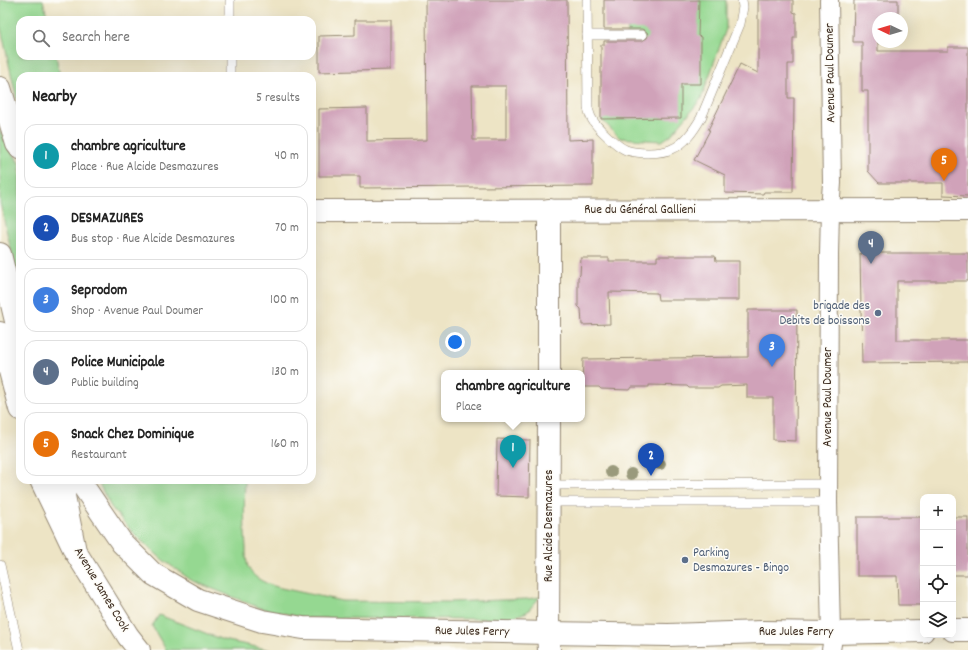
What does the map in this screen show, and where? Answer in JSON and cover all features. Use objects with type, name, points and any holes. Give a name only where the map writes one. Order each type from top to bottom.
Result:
[{"type":"main road","points":[[0,88],[16,141]]},
{"type":"main road","points":[[548,210],[549,370]]},
{"type":"main road","name":"Rue du Général Gallieni","points":[[316,211],[968,210]]},
{"type":"main road","points":[[0,254],[16,321]]},
{"type":"main road","points":[[0,333],[16,394]]},
{"type":"main road","name":"Rue Alcide Desmazures","points":[[549,422],[549,642]]},
{"type":"main road","points":[[43,484],[75,551]]},
{"type":"main road","name":"Avenue James Cook","points":[[65,484],[64,496],[75,551],[128,636],[139,650]]},
{"type":"main road","name":"Rue Jules Ferry","points":[[82,484],[122,543],[153,574],[198,600],[262,621],[303,628],[549,642],[668,635],[762,632],[831,641],[920,631]]},
{"type":"main road","points":[[956,630],[968,630]]},
{"type":"main road","points":[[617,650],[640,640],[668,635]]},
{"type":"street","name":"Avenue Paul Doumer","points":[[829,0],[832,183],[830,210],[828,502],[831,641]]},
{"type":"lane","points":[[230,0],[230,16]]},
{"type":"lane","points":[[587,0],[588,108],[592,121],[607,136],[626,150],[643,153],[663,152],[673,149],[681,144],[692,132],[701,118],[740,24],[742,0]]},
{"type":"lane","points":[[587,35],[642,35]]},
{"type":"lane","points":[[230,60],[230,72]]},
{"type":"lane","points":[[549,494],[828,484]]},
{"type":"lane","points":[[549,494],[828,502]]},
{"type":"lane","points":[[0,566],[20,650]]},
{"type":"green space","points":[[0,0],[43,0],[47,16],[16,16],[16,60],[57,60],[59,72],[16,72],[16,96],[0,24]]},
{"type":"green space","points":[[627,0],[726,0],[726,29],[701,99],[671,135],[662,141],[620,138],[601,119],[628,42]]},
{"type":"green space","points":[[0,130],[16,158],[16,271],[0,203]]},
{"type":"green space","points":[[99,484],[245,484],[244,506],[246,558],[248,567],[257,578],[267,583],[281,588],[342,601],[448,602],[527,599],[540,597],[527,612],[508,619],[305,618],[260,608],[191,580],[163,560],[135,535],[111,507]]},
{"type":"green space","points":[[159,615],[223,640],[271,650],[166,650],[152,626]]},
{"type":"building","points":[[426,0],[567,0],[568,140],[593,139],[593,186],[360,188],[360,176],[319,176],[319,109],[367,108],[367,141],[427,140]],"holes":[[[472,86],[506,86],[506,140],[473,140]]]},
{"type":"building","points":[[604,0],[699,0],[698,36],[701,37],[701,84],[681,84],[681,118],[601,119],[601,45],[604,45],[604,41],[642,41],[647,38],[648,35],[647,32],[642,29],[604,29]]},
{"type":"building","points":[[758,0],[793,0],[793,12],[796,13],[796,38],[793,38],[793,64],[788,64],[788,98],[794,98],[793,192],[764,192],[763,194],[725,193],[725,175],[694,160],[710,130],[708,130],[740,64],[758,73]]},
{"type":"building","points":[[854,0],[898,0],[898,12],[872,12],[872,48],[878,48],[878,51],[948,51],[948,47],[968,47],[968,196],[943,195],[943,183],[879,183],[868,171],[868,91],[862,91],[862,42],[853,42]]},
{"type":"building","points":[[355,20],[391,20],[391,70],[319,72],[319,36],[355,35]]},
{"type":"building","points":[[860,253],[968,253],[968,281],[897,281],[897,340],[968,340],[968,362],[862,363]]},
{"type":"building","points":[[657,256],[715,256],[716,261],[739,261],[739,300],[658,300],[657,293],[609,292],[610,324],[582,325],[581,309],[578,306],[578,277],[580,275],[581,258],[609,258],[609,261],[657,261]]},
{"type":"building","points":[[748,310],[797,310],[796,441],[773,440],[773,398],[747,398],[747,385],[721,386],[718,388],[689,388],[687,386],[649,385],[649,387],[632,387],[630,390],[601,389],[599,387],[585,387],[585,370],[583,370],[583,359],[748,357]]},
{"type":"building","points":[[497,439],[530,440],[529,497],[496,496]]},
{"type":"building","points":[[857,517],[920,517],[920,605],[898,605],[897,576],[857,576]]},
{"type":"building","points":[[956,517],[968,517],[968,575],[956,575]]},
{"type":"place","name":"Snack Chez Dominique","points":[[944,181]]},
{"type":"place","name":"Police Municipale","points":[[871,264]]},
{"type":"place","name":"brigade des Debits de boissons","points":[[878,313]]},
{"type":"place","name":"Seprodom","points":[[772,367]]},
{"type":"place","name":"chambre agriculture","points":[[513,468]]},
{"type":"place","name":"DESMAZURES","points":[[651,476]]},
{"type":"place","name":"Parking Desmazures - Bingo","points":[[685,560]]}]
